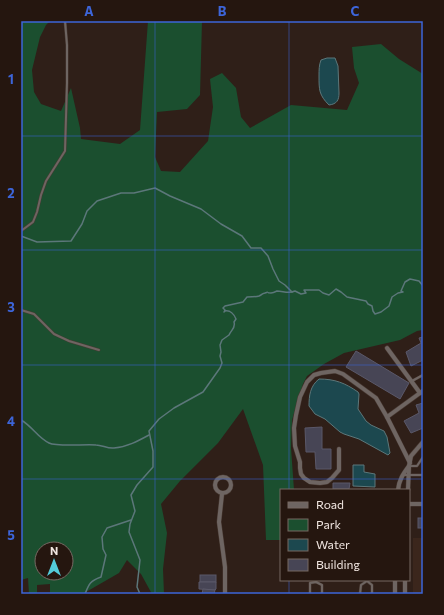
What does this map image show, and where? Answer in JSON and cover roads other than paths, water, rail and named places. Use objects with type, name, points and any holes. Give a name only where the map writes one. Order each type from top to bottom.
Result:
[{"type":"street","points":[[387,348],[421,392],[387,417]]},
{"type":"street","points":[[339,449],[339,470],[327,482],[310,482],[301,474],[300,462],[295,446],[294,428],[300,397],[307,382],[314,375],[335,371],[343,374],[376,398],[387,417],[409,465]]},
{"type":"street","points":[[408,489],[411,456],[423,442]]},
{"type":"street","points":[[398,489],[402,475],[409,465]]},
{"type":"street","points":[[225,477],[229,480],[231,485],[230,490],[225,494],[222,494],[215,490],[214,484],[219,478],[225,477]]},
{"type":"street","points":[[222,494],[219,522],[225,570],[225,594]]},
{"type":"street","points":[[410,504],[423,504]]},
{"type":"street","points":[[395,581],[395,594]]},
{"type":"street","points":[[405,581],[405,594]]},
{"type":"lane","points":[[21,231],[33,222],[46,181],[65,151],[67,45],[65,21]]},
{"type":"lane","points":[[21,310],[34,314],[54,334],[69,341],[99,350]]},
{"type":"lane","points":[[411,381],[423,375]]},
{"type":"lane","points":[[409,465],[417,466],[423,457]]},
{"type":"lane","points":[[402,475],[423,475]]},
{"type":"lane","points":[[360,594],[361,585],[367,581],[372,585],[372,594]]},
{"type":"lane","points":[[310,594],[310,583],[316,582],[322,585],[322,594]]},
{"type":"water","points":[[335,58],[338,66],[339,98],[336,103],[329,105],[321,95],[319,85],[320,62],[321,60]]},
{"type":"water","points":[[319,379],[340,382],[358,392],[358,409],[366,421],[384,431],[387,437],[390,453],[388,455],[359,439],[340,432],[325,419],[315,414],[309,406],[309,399],[312,388]]},
{"type":"water","points":[[353,465],[364,465],[364,472],[375,474],[375,487],[353,486]]},
{"type":"waterway","points":[[21,236],[37,242],[71,241],[82,224],[87,211],[97,201],[121,193],[134,193],[155,188],[201,209],[221,224],[242,236],[251,248],[261,248],[268,256],[279,281],[292,292]]},
{"type":"waterway","points":[[140,594],[137,587],[140,560],[129,532],[130,524],[135,511],[131,495],[137,485],[153,467],[153,451],[149,431],[159,419],[174,408],[203,392],[220,368],[222,363],[220,356],[220,345],[222,340],[229,335],[233,329],[236,319],[230,312],[224,312],[225,310],[223,308],[225,306],[243,302],[247,297],[258,296],[267,292],[295,291],[301,294],[306,293],[304,290],[319,290],[329,295],[336,289],[347,297],[366,301],[372,306],[375,314],[381,312],[389,306],[392,297],[403,292],[401,291],[405,282],[410,279],[419,281],[423,286]]},
{"type":"waterway","points":[[21,420],[45,441],[58,445],[96,445],[114,448],[128,445],[149,435]]},
{"type":"waterway","points":[[85,594],[90,583],[101,577],[106,555],[103,549],[102,537],[107,528],[131,520]]}]
